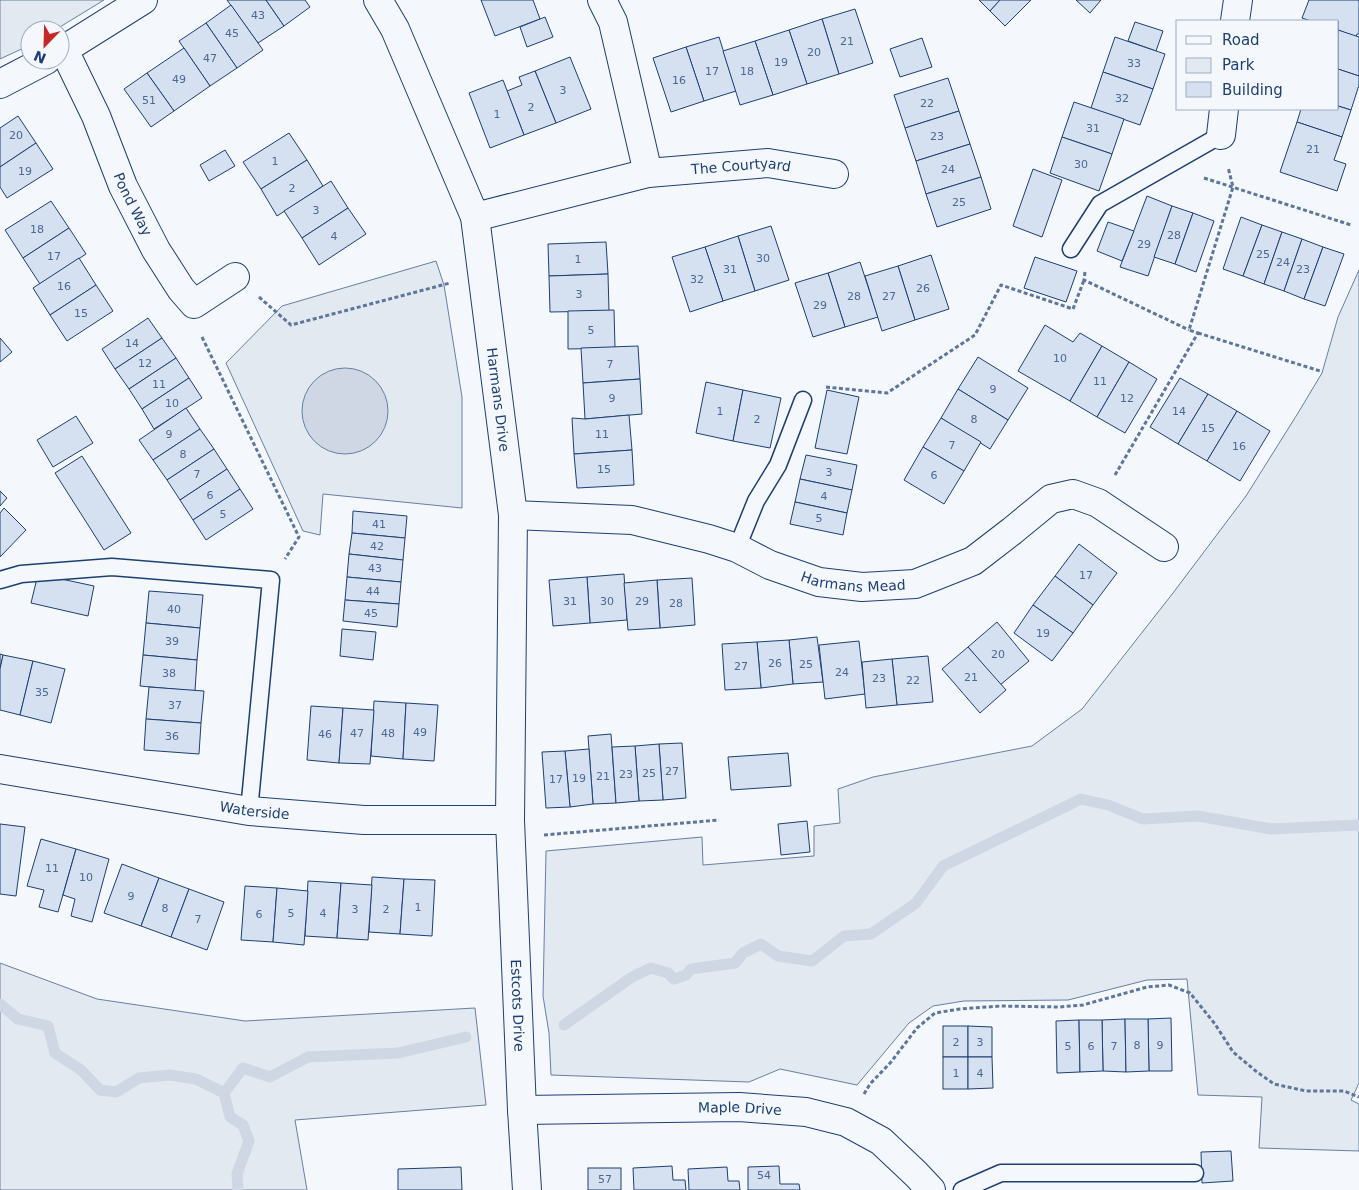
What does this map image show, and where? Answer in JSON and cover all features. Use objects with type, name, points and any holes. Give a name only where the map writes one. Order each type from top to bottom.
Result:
[{"type":"street","points":[[70,46],[143,0]]},
{"type":"street","name":"Harmans Drive","points":[[378,0],[395,28],[474,217],[513,515],[510,829]]},
{"type":"street","points":[[602,0],[613,22],[648,173]]},
{"type":"street","points":[[1235,20],[1238,0]]},
{"type":"street","points":[[0,84],[27,70]]},
{"type":"street","name":"Pond Way","points":[[67,70],[96,116],[123,186],[156,250],[181,289],[194,304]]},
{"type":"street","name":"The Courtyard","points":[[474,217],[648,173],[768,163],[834,174]]},
{"type":"street","points":[[194,304],[235,277]]},
{"type":"street","name":"Harmans Mead","points":[[513,515],[632,520],[737,548],[770,565],[819,582],[862,587],[915,584],[973,560],[1012,532],[1051,499],[1073,494],[1098,503],[1164,547]]},
{"type":"street","name":"Waterside","points":[[0,769],[249,810],[364,820],[510,829]]},
{"type":"street","name":"Estcots Drive","points":[[510,829],[527,1190]]},
{"type":"street","name":"Maple Drive","points":[[522,1110],[739,1107],[806,1112],[846,1122],[881,1141],[931,1190]]},
{"type":"lane","points":[[1071,249],[1100,204],[1168,166],[1222,122]]},
{"type":"lane","points":[[737,548],[756,501],[778,464],[804,400]]},
{"type":"lane","points":[[0,580],[21,574],[112,567],[271,580],[249,810]]},
{"type":"lane","points":[[962,1190],[1001,1173],[1195,1173]]},
{"type":"path","points":[[1189,330],[1233,187],[1222,122]]},
{"type":"path","points":[[1168,166],[1351,225]]},
{"type":"path","points":[[804,400],[811,385],[887,393],[975,335],[1002,285],[1073,309],[1084,280],[1086,266],[1071,249]]},
{"type":"path","points":[[235,277],[291,324],[482,275]]},
{"type":"path","points":[[1084,280],[1189,330],[1320,371]]},
{"type":"path","points":[[194,304],[203,340],[299,537],[271,580]]},
{"type":"path","points":[[1098,503],[1198,333]]},
{"type":"path","points":[[510,829],[719,820]]},
{"type":"path","points":[[846,1122],[870,1084],[917,1028],[935,1013],[1001,1006],[1059,1007],[1083,1005],[1147,987],[1169,985],[1190,993],[1215,1024],[1233,1052],[1274,1084],[1306,1091],[1344,1090],[1359,1096]]},
{"type":"green space","points":[[0,0],[104,0],[70,21],[20,20],[20,50],[0,59]]},
{"type":"green space","points":[[436,261],[444,285],[462,397],[462,508],[323,494],[320,535],[303,531],[226,363],[282,306]]},
{"type":"green space","points":[[1359,270],[1359,1083],[1351,1100],[1359,1104],[1359,1151],[1259,1148],[1262,1097],[1198,1095],[1187,979],[1147,980],[1068,1000],[964,1001],[933,1006],[909,1023],[857,1085],[780,1069],[749,1082],[551,1075],[549,1033],[543,996],[546,851],[702,837],[703,865],[814,856],[814,826],[840,823],[838,789],[873,777],[1032,746],[1082,709],[1246,496],[1322,373],[1338,317]]},
{"type":"green space","points":[[0,963],[97,999],[245,1021],[475,1008],[486,1105],[295,1120],[307,1190],[0,1190]]},
{"type":"shaded area","points":[[345,368],[361,372],[375,381],[384,395],[388,411],[384,427],[375,441],[361,450],[345,454],[329,450],[315,441],[306,427],[302,411],[306,395],[315,381],[329,372]]},
{"type":"building","points":[[227,0],[266,0],[284,26],[258,43]]},
{"type":"building","points":[[266,0],[305,0],[310,7],[284,26]]},
{"type":"building","points":[[481,0],[533,0],[540,19],[495,36]]},
{"type":"building","points":[[979,0],[1000,0],[990,11]]},
{"type":"building","points":[[1000,0],[1031,0],[1005,26],[990,11]]},
{"type":"building","points":[[1076,0],[1101,0],[1090,13]]},
{"type":"building","points":[[1309,0],[1359,0],[1359,34],[1356,37],[1339,30],[1339,20],[1308,20],[1302,18]]},
{"type":"building","points":[[231,5],[263,50],[237,68],[206,23]]},
{"type":"building","points":[[855,9],[873,63],[839,74],[822,19]]},
{"type":"building","points":[[545,17],[553,37],[527,47],[520,27]]},
{"type":"building","points":[[822,19],[839,74],[807,84],[789,30]]},
{"type":"building","points":[[1135,22],[1163,31],[1156,51],[1128,41]]},
{"type":"building","points":[[206,23],[237,68],[210,86],[179,41]]},
{"type":"building","points":[[789,30],[807,84],[773,95],[755,41]]},
{"type":"building","points":[[1339,30],[1359,37],[1359,76],[1339,69]]},
{"type":"building","points":[[719,37],[736,91],[704,101],[686,47]]},
{"type":"building","points":[[1115,37],[1165,54],[1153,89],[1103,72]]},
{"type":"building","points":[[922,38],[932,67],[900,77],[890,49]]},
{"type":"building","points":[[755,41],[773,95],[740,105],[723,51]]},
{"type":"building","points":[[686,47],[704,101],[671,112],[653,58]]},
{"type":"building","points":[[184,48],[210,86],[174,111],[147,73]]},
{"type":"building","points":[[570,57],[591,109],[556,123],[535,71]]},
{"type":"building","points":[[1339,69],[1359,76],[1359,85],[1351,110],[1339,106]]},
{"type":"building","points":[[535,71],[556,123],[524,135],[507,91],[522,85],[519,77]]},
{"type":"building","points":[[1103,72],[1153,89],[1140,125],[1091,108]]},
{"type":"building","points":[[147,73],[174,111],[151,127],[124,89]]},
{"type":"building","points":[[948,78],[959,111],[905,128],[894,95]]},
{"type":"building","points":[[503,80],[524,135],[490,148],[469,93]]},
{"type":"building","points":[[1074,102],[1124,119],[1112,154],[1062,137]]},
{"type":"building","points":[[1339,106],[1351,110],[1342,137],[1297,122],[1301,110],[1339,110]]},
{"type":"building","points":[[959,111],[970,144],[916,161],[905,128]]},
{"type":"building","points":[[18,116],[36,143],[0,167],[0,128]]},
{"type":"building","points":[[1297,122],[1342,137],[1334,160],[1346,164],[1337,191],[1280,172]]},
{"type":"building","points":[[289,133],[307,160],[261,189],[243,162]]},
{"type":"building","points":[[1062,137],[1112,154],[1099,191],[1050,173]]},
{"type":"building","points":[[36,143],[53,169],[7,198],[0,187],[0,167]]},
{"type":"building","points":[[970,144],[981,177],[926,194],[916,161]]},
{"type":"building","points":[[225,150],[235,166],[209,181],[200,165]]},
{"type":"building","points":[[307,160],[323,186],[277,216],[261,189]]},
{"type":"building","points":[[1033,169],[1062,180],[1042,237],[1013,226]]},
{"type":"building","points":[[981,177],[991,209],[937,227],[926,194]]},
{"type":"building","points":[[331,181],[348,208],[302,238],[284,211]]},
{"type":"building","points":[[1147,196],[1172,206],[1148,276],[1120,267]]},
{"type":"building","points":[[51,201],[69,228],[23,258],[5,230]]},
{"type":"building","points":[[1172,206],[1193,213],[1175,264],[1154,257]]},
{"type":"building","points":[[348,208],[366,234],[319,265],[302,238]]},
{"type":"building","points":[[1193,213],[1214,221],[1196,272],[1175,264]]},
{"type":"building","points":[[1241,217],[1262,225],[1243,276],[1223,269]]},
{"type":"building","points":[[1108,222],[1134,231],[1122,261],[1097,251]]},
{"type":"building","points":[[1262,225],[1282,232],[1264,284],[1243,276]]},
{"type":"building","points":[[771,226],[789,280],[755,291],[738,236]]},
{"type":"building","points":[[69,228],[86,254],[40,284],[23,258]]},
{"type":"building","points":[[1282,232],[1302,239],[1284,291],[1264,284]]},
{"type":"building","points":[[738,236],[755,291],[723,301],[705,247]]},
{"type":"building","points":[[1302,239],[1323,247],[1304,299],[1284,291]]},
{"type":"building","points":[[606,242],[608,274],[549,276],[548,244]]},
{"type":"building","points":[[705,247],[723,301],[690,312],[672,257]]},
{"type":"building","points":[[1323,247],[1344,254],[1325,306],[1304,299]]},
{"type":"building","points":[[931,255],[949,309],[915,320],[898,266]]},
{"type":"building","points":[[1035,257],[1077,271],[1066,302],[1024,288]]},
{"type":"building","points":[[79,258],[96,285],[50,315],[33,288]]},
{"type":"building","points":[[860,262],[878,317],[845,327],[828,273]]},
{"type":"building","points":[[898,266],[915,320],[882,331],[865,276]]},
{"type":"building","points":[[828,273],[845,327],[813,337],[795,283]]},
{"type":"building","points":[[608,274],[609,311],[550,312],[549,276]]},
{"type":"building","points":[[96,285],[113,311],[67,341],[50,315]]},
{"type":"building","points":[[614,310],[615,348],[568,349],[568,311]]},
{"type":"building","points":[[148,318],[162,338],[115,369],[102,349]]},
{"type":"building","points":[[1045,325],[1073,342],[1080,333],[1102,346],[1070,401],[1018,371]]},
{"type":"building","points":[[0,338],[12,352],[0,362]]},
{"type":"building","points":[[162,338],[176,358],[129,389],[115,369]]},
{"type":"building","points":[[638,346],[640,379],[583,383],[581,348]]},
{"type":"building","points":[[1102,346],[1129,362],[1097,417],[1070,401]]},
{"type":"building","points":[[978,357],[1028,388],[1008,420],[958,389]]},
{"type":"building","points":[[176,358],[189,378],[142,409],[129,389]]},
{"type":"building","points":[[1129,362],[1157,379],[1125,433],[1097,417]]},
{"type":"building","points":[[189,378],[202,398],[154,429],[142,409]]},
{"type":"building","points":[[1180,378],[1208,394],[1178,444],[1150,427]]},
{"type":"building","points":[[640,379],[642,414],[585,419],[583,383]]},
{"type":"building","points":[[706,382],[743,390],[733,441],[696,433]]},
{"type":"building","points":[[958,389],[1008,420],[990,449],[941,418]]},
{"type":"building","points":[[743,390],[781,398],[770,448],[733,441]]},
{"type":"building","points":[[827,390],[859,397],[847,454],[815,448]]},
{"type":"building","points":[[1208,394],[1237,411],[1207,461],[1178,444]]},
{"type":"building","points":[[186,408],[200,429],[153,460],[139,440]]},
{"type":"building","points":[[1237,411],[1270,431],[1240,481],[1207,461]]},
{"type":"building","points":[[629,415],[632,450],[574,454],[572,418],[585,419]]},
{"type":"building","points":[[76,416],[93,443],[53,467],[37,440]]},
{"type":"building","points":[[941,418],[981,442],[964,471],[923,447]]},
{"type":"building","points":[[200,429],[214,449],[167,480],[153,460]]},
{"type":"building","points":[[923,447],[964,471],[944,504],[904,480]]},
{"type":"building","points":[[214,449],[227,469],[180,500],[167,480]]},
{"type":"building","points":[[632,450],[634,485],[577,488],[574,454]]},
{"type":"building","points":[[806,455],[857,465],[852,490],[800,479]]},
{"type":"building","points":[[82,456],[131,533],[104,550],[55,473]]},
{"type":"building","points":[[227,469],[240,489],[193,520],[180,500]]},
{"type":"building","points":[[800,479],[852,490],[847,513],[795,502]]},
{"type":"building","points":[[240,489],[253,509],[206,540],[193,520]]},
{"type":"building","points":[[0,491],[7,498],[0,506]]},
{"type":"building","points":[[795,502],[847,513],[843,535],[790,524]]},
{"type":"building","points":[[4,508],[26,530],[0,557],[0,513]]},
{"type":"building","points":[[353,511],[407,516],[405,538],[352,533]]},
{"type":"building","points":[[352,533],[405,538],[403,560],[349,554]]},
{"type":"building","points":[[1079,544],[1117,573],[1093,605],[1055,576]]},
{"type":"building","points":[[349,554],[403,560],[401,582],[347,577]]},
{"type":"building","points":[[38,574],[94,586],[88,616],[31,603]]},
{"type":"building","points":[[624,574],[627,620],[590,623],[587,577]]},
{"type":"building","points":[[1055,576],[1093,605],[1073,633],[1033,605]]},
{"type":"building","points":[[347,577],[401,582],[399,604],[345,600]]},
{"type":"building","points":[[587,577],[590,623],[553,626],[549,580]]},
{"type":"building","points":[[692,578],[695,625],[660,628],[657,580]]},
{"type":"building","points":[[657,580],[660,628],[628,630],[624,583]]},
{"type":"building","points":[[149,591],[203,595],[200,628],[146,623]]},
{"type":"building","points":[[345,600],[399,604],[397,627],[343,621]]},
{"type":"building","points":[[1033,605],[1073,633],[1052,661],[1014,633]]},
{"type":"building","points":[[997,622],[1029,661],[1000,685],[968,647]]},
{"type":"building","points":[[146,623],[200,628],[197,660],[143,655]]},
{"type":"building","points":[[342,629],[376,632],[373,660],[340,656]]},
{"type":"building","points":[[817,637],[823,682],[793,684],[789,640]]},
{"type":"building","points":[[789,640],[793,684],[761,688],[757,642]]},
{"type":"building","points":[[859,641],[865,694],[825,699],[819,645]]},
{"type":"building","points":[[757,642],[761,688],[725,690],[722,644]]},
{"type":"building","points":[[968,647],[1006,690],[980,713],[942,669]]},
{"type":"building","points":[[0,654],[3,655],[0,669]]},
{"type":"building","points":[[3,655],[33,661],[20,715],[0,710],[0,669]]},
{"type":"building","points":[[143,655],[197,660],[195,691],[140,686]]},
{"type":"building","points":[[928,656],[933,702],[897,705],[892,659]]},
{"type":"building","points":[[892,659],[897,705],[866,708],[862,662]]},
{"type":"building","points":[[33,661],[65,669],[51,723],[20,715]]},
{"type":"building","points":[[149,687],[204,691],[201,723],[146,719]]},
{"type":"building","points":[[374,701],[406,703],[403,759],[371,756]]},
{"type":"building","points":[[406,703],[438,705],[434,761],[403,759]]},
{"type":"building","points":[[311,706],[343,708],[339,763],[307,760]]},
{"type":"building","points":[[343,708],[374,710],[370,764],[339,763]]},
{"type":"building","points":[[146,719],[201,723],[199,754],[144,750]]},
{"type":"building","points":[[611,734],[616,803],[593,804],[588,736]]},
{"type":"building","points":[[682,743],[686,798],[663,800],[659,744]]},
{"type":"building","points":[[659,744],[663,800],[639,801],[635,746]]},
{"type":"building","points":[[635,746],[639,801],[616,803],[612,747]]},
{"type":"building","points":[[589,749],[593,804],[570,807],[565,751]]},
{"type":"building","points":[[565,751],[570,807],[546,808],[542,752]]},
{"type":"building","points":[[788,753],[791,786],[731,790],[728,757]]},
{"type":"building","points":[[807,821],[810,852],[781,855],[778,824]]},
{"type":"building","points":[[0,824],[25,827],[16,896],[0,894]]},
{"type":"building","points":[[41,839],[76,849],[58,912],[39,907],[44,890],[27,886]]},
{"type":"building","points":[[76,849],[109,859],[92,922],[71,916],[75,899],[63,895]]},
{"type":"building","points":[[122,864],[159,878],[141,926],[104,913]]},
{"type":"building","points":[[372,877],[404,879],[400,934],[369,932]]},
{"type":"building","points":[[159,878],[189,889],[171,937],[141,926]]},
{"type":"building","points":[[404,879],[435,880],[432,936],[400,934]]},
{"type":"building","points":[[308,881],[341,883],[337,938],[305,936]]},
{"type":"building","points":[[341,883],[372,885],[368,940],[337,938]]},
{"type":"building","points":[[245,886],[277,888],[273,942],[241,940]]},
{"type":"building","points":[[277,888],[308,891],[304,945],[273,942]]},
{"type":"building","points":[[189,889],[224,902],[207,950],[171,937]]},
{"type":"building","points":[[1171,1018],[1172,1071],[1149,1071],[1148,1019]]},
{"type":"building","points":[[1125,1019],[1126,1072],[1103,1071],[1102,1020]]},
{"type":"building","points":[[1125,1019],[1148,1019],[1149,1071],[1126,1072]]},
{"type":"building","points":[[1079,1020],[1080,1072],[1057,1073],[1056,1021]]},
{"type":"building","points":[[1079,1020],[1102,1020],[1103,1071],[1080,1072]]},
{"type":"building","points":[[943,1026],[968,1026],[968,1057],[943,1057]]},
{"type":"building","points":[[968,1026],[992,1027],[992,1057],[968,1057]]},
{"type":"building","points":[[943,1057],[968,1057],[968,1089],[943,1089]]},
{"type":"building","points":[[968,1057],[992,1057],[993,1088],[968,1089]]},
{"type":"building","points":[[1231,1151],[1233,1181],[1202,1183],[1201,1152]]},
{"type":"building","points":[[672,1166],[673,1180],[685,1180],[686,1190],[634,1190],[633,1168]]},
{"type":"building","points":[[779,1166],[780,1184],[799,1184],[800,1190],[748,1190],[748,1167]]},
{"type":"building","points":[[461,1167],[462,1190],[398,1190],[398,1169]]},
{"type":"building","points":[[727,1167],[728,1181],[739,1181],[740,1190],[689,1190],[688,1169]]},
{"type":"building","points":[[588,1168],[621,1168],[621,1190],[588,1190]]},
{"type":"waterway","points":[[564,1025],[632,977],[651,968],[668,973],[674,979],[686,975],[691,969],[735,963],[743,953],[761,944],[778,956],[812,961],[844,936],[871,934],[916,903],[943,866],[1081,799],[1108,805],[1143,819],[1198,816],[1271,829],[1359,826]]},
{"type":"waterway","points":[[0,1004],[18,1019],[48,1026],[55,1053],[81,1070],[100,1090],[116,1092],[139,1078],[170,1075],[196,1079],[224,1093],[230,1117],[243,1125],[249,1141],[237,1174],[238,1190]]},
{"type":"waterway","points":[[224,1093],[243,1068],[270,1077],[308,1057],[398,1053],[466,1037]]}]
